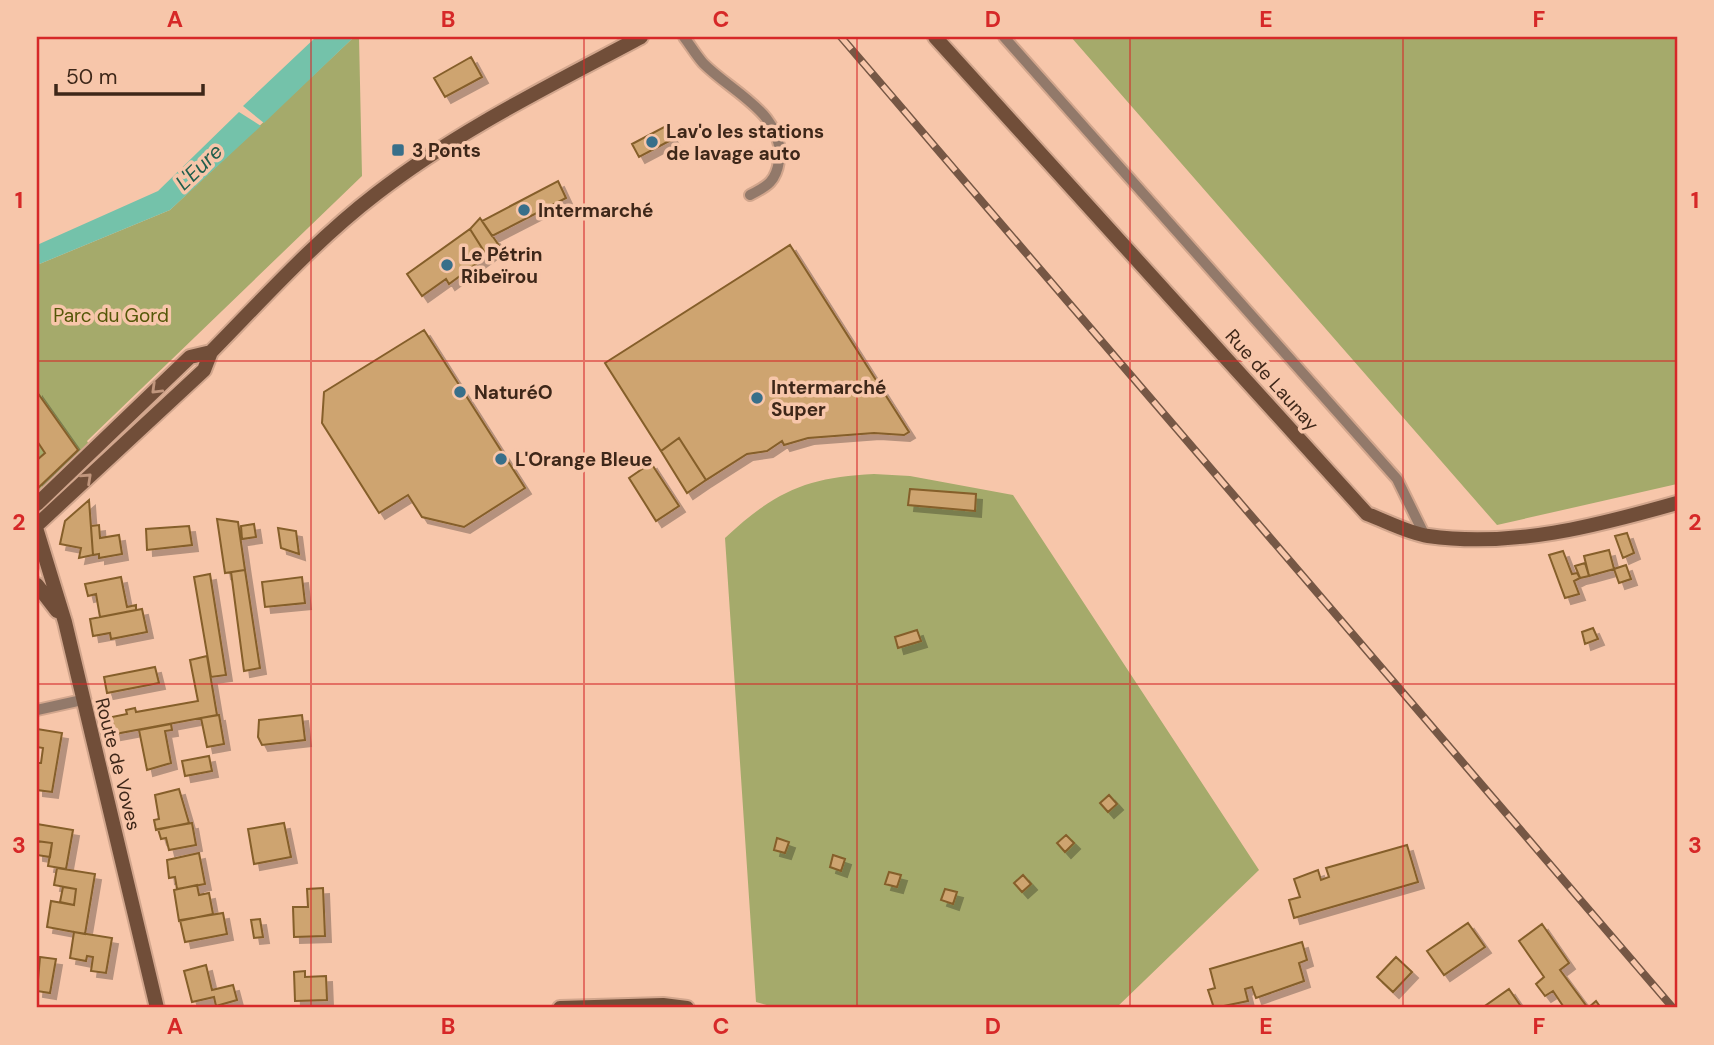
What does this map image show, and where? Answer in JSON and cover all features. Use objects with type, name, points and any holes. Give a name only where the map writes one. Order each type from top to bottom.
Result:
[{"type":"street","points":[[37,525],[204,370],[211,352],[293,268],[374,195],[439,148],[641,37]]},
{"type":"street","name":"Rue de Launay","points":[[935,37],[1367,514],[1425,536],[1494,540],[1587,528],[1677,503]]},
{"type":"street","points":[[37,504],[190,357],[211,352]]},
{"type":"street","name":"Route de Voves","points":[[37,531],[65,622],[157,1008]]},
{"type":"street","points":[[37,585],[65,622]]},
{"type":"street","points":[[560,1008],[663,1005],[687,1008]]},
{"type":"lane","points":[[684,37],[703,63],[772,122],[780,141],[777,174],[772,184],[750,195]]},
{"type":"lane","points":[[1004,37],[1397,479],[1425,536]]},
{"type":"lane","points":[[37,710],[82,700]]},
{"type":"green space","name":"Parc du Gord","points":[[354,37],[359,37],[362,176],[87,441],[95,455],[37,504],[37,265],[170,210]]},
{"type":"green space","points":[[1071,37],[1677,37],[1677,484],[1497,525]]},
{"type":"green space","points":[[874,474],[910,476],[1013,495],[1259,870],[1116,1008],[778,1008],[756,1002],[725,538],[760,509],[793,490],[829,479]]},
{"type":"water","points":[[316,37],[354,37],[264,123],[243,106]]},
{"type":"water","name":"L'Eure","points":[[239,112],[261,126],[170,210],[37,265],[37,245],[158,191]]},
{"type":"building","points":[[471,57],[482,77],[445,97],[434,78]]},
{"type":"building","name":"Lav'o les stations de lavage auto","points":[[666,126],[673,139],[639,157],[632,144]]},
{"type":"building","name":"Intermarché","points":[[558,181],[566,198],[492,236],[482,221]]},
{"type":"building","points":[[480,218],[500,247],[487,256],[470,229]]},
{"type":"building","name":"Le Pétrin Ribeïrou","points":[[470,229],[487,256],[449,284],[446,279],[422,296],[407,274]]},
{"type":"building","name":"Intermarché Super","points":[[790,245],[909,432],[904,435],[874,433],[808,438],[784,445],[782,441],[767,451],[747,454],[706,480],[679,438],[661,451],[605,363]]},
{"type":"building","points":[[424,330],[525,488],[464,527],[422,517],[408,495],[379,513],[322,423],[324,392]]},
{"type":"building","points":[[37,392],[78,450],[37,489],[37,460],[45,453],[37,441]]},
{"type":"building","points":[[679,438],[706,480],[687,493],[661,451]]},
{"type":"building","points":[[651,463],[679,506],[656,521],[629,478]]},
{"type":"building","points":[[910,489],[976,494],[975,511],[908,505]]},
{"type":"building","points":[[89,500],[93,555],[79,558],[81,548],[60,544],[65,521]]},
{"type":"building","points":[[217,519],[238,522],[245,570],[225,573]]},
{"type":"building","points":[[254,524],[256,537],[242,539],[241,526]]},
{"type":"building","points":[[99,525],[100,538],[119,535],[122,554],[99,558],[99,554],[93,555],[91,526]]},
{"type":"building","points":[[189,526],[192,545],[147,550],[146,529]]},
{"type":"building","points":[[278,528],[296,531],[299,554],[281,548]]},
{"type":"building","points":[[1627,533],[1634,553],[1623,558],[1615,536]]},
{"type":"building","points":[[1609,550],[1614,569],[1589,576],[1584,556]]},
{"type":"building","points":[[1563,551],[1572,574],[1577,573],[1580,578],[1574,581],[1579,594],[1565,598],[1549,555]]},
{"type":"building","points":[[1585,563],[1589,576],[1580,578],[1575,566]]},
{"type":"building","points":[[1626,565],[1631,579],[1619,583],[1614,569]]},
{"type":"building","points":[[245,570],[260,668],[244,671],[231,572]]},
{"type":"building","points":[[210,574],[226,675],[211,677],[194,577]]},
{"type":"building","points":[[121,577],[127,607],[136,605],[136,610],[100,617],[96,594],[88,596],[85,584]]},
{"type":"building","points":[[302,577],[305,603],[265,607],[262,582]]},
{"type":"building","points":[[142,609],[147,632],[111,639],[110,633],[93,636],[90,619]]},
{"type":"building","points":[[1593,628],[1598,639],[1585,644],[1582,632]]},
{"type":"building","points":[[917,630],[921,641],[898,648],[895,637]]},
{"type":"building","points":[[207,656],[217,715],[115,734],[112,717],[127,714],[126,710],[135,708],[136,712],[198,701],[190,660]]},
{"type":"building","points":[[155,667],[159,683],[107,693],[104,677]]},
{"type":"building","points":[[219,715],[224,744],[207,747],[201,718]]},
{"type":"building","points":[[302,715],[305,740],[262,745],[258,737],[259,720]]},
{"type":"building","points":[[171,724],[172,730],[165,731],[171,763],[147,770],[139,730]]},
{"type":"building","points":[[37,729],[62,733],[52,792],[37,790],[37,763],[41,763],[43,748],[37,747]]},
{"type":"building","points":[[209,756],[212,771],[185,776],[182,761]]},
{"type":"building","points":[[179,789],[189,823],[156,830],[154,820],[159,819],[155,795]]},
{"type":"building","points":[[1109,795],[1117,804],[1108,812],[1100,803]]},
{"type":"building","points":[[192,823],[196,845],[169,850],[166,838],[161,839],[158,829]]},
{"type":"building","points":[[284,823],[291,857],[254,864],[248,829]]},
{"type":"building","points":[[37,824],[73,830],[66,869],[48,866],[52,843],[37,841]]},
{"type":"building","points":[[1066,835],[1074,843],[1065,852],[1057,843]]},
{"type":"building","points":[[777,838],[789,842],[785,853],[774,850]]},
{"type":"building","points":[[37,841],[52,843],[50,857],[37,855]]},
{"type":"building","points":[[1407,845],[1418,882],[1294,918],[1289,900],[1300,897],[1294,879],[1318,870],[1321,880],[1329,877],[1326,868]]},
{"type":"building","points":[[199,853],[205,884],[177,889],[175,877],[169,878],[167,860]]},
{"type":"building","points":[[833,855],[845,859],[841,871],[830,867]]},
{"type":"building","points":[[57,868],[95,874],[85,934],[47,927],[51,901],[74,905],[76,889],[54,885]]},
{"type":"building","points":[[889,872],[901,875],[897,887],[885,884]]},
{"type":"building","points":[[1023,875],[1031,884],[1022,892],[1014,883]]},
{"type":"building","points":[[197,885],[199,895],[209,893],[213,914],[179,921],[174,890]]},
{"type":"building","points":[[63,887],[76,889],[74,905],[60,902]]},
{"type":"building","points":[[323,888],[325,936],[294,937],[293,907],[308,907],[307,889]]},
{"type":"building","points":[[945,889],[957,892],[953,904],[941,900]]},
{"type":"building","points":[[223,913],[227,934],[185,942],[180,920]]},
{"type":"building","points":[[260,919],[263,937],[254,938],[251,920]]},
{"type":"building","points":[[1468,923],[1485,947],[1444,975],[1427,951]]},
{"type":"building","points":[[1542,924],[1569,963],[1560,970],[1588,1008],[1560,1008],[1563,1006],[1553,991],[1545,996],[1536,984],[1544,977],[1519,941]]},
{"type":"building","points":[[74,932],[112,938],[106,973],[91,971],[93,957],[87,956],[86,961],[70,958]]},
{"type":"building","points":[[1302,942],[1307,960],[1299,963],[1304,981],[1256,998],[1252,987],[1245,989],[1248,1001],[1214,1008],[1208,990],[1215,988],[1210,969]]},
{"type":"building","points":[[40,957],[56,959],[50,993],[37,991]]},
{"type":"building","points":[[1396,957],[1412,972],[1393,992],[1377,977]]},
{"type":"building","points":[[206,965],[212,990],[233,985],[237,1000],[216,1006],[214,997],[192,1002],[184,971]]},
{"type":"building","points":[[305,971],[305,977],[326,976],[327,1000],[295,1001],[294,972]]},
{"type":"building","points":[[1509,989],[1522,1008],[1482,1008]]},
{"type":"building","points":[[1596,1001],[1601,1008],[1588,1008]]},
{"type":"railway","points":[[841,37],[1673,1008]]},
{"type":"place","name":"Lav'o les stations de lavage auto","points":[[652,142]]},
{"type":"place","name":"3 Ponts","points":[[398,150]]},
{"type":"place","name":"Intermarché","points":[[524,210]]},
{"type":"place","name":"Le Pétrin Ribeïrou","points":[[447,265]]},
{"type":"place","name":"NaturéO","points":[[460,392]]},
{"type":"place","name":"Intermarché Super","points":[[757,398]]},
{"type":"place","name":"L'Orange Bleue","points":[[501,459]]}]
